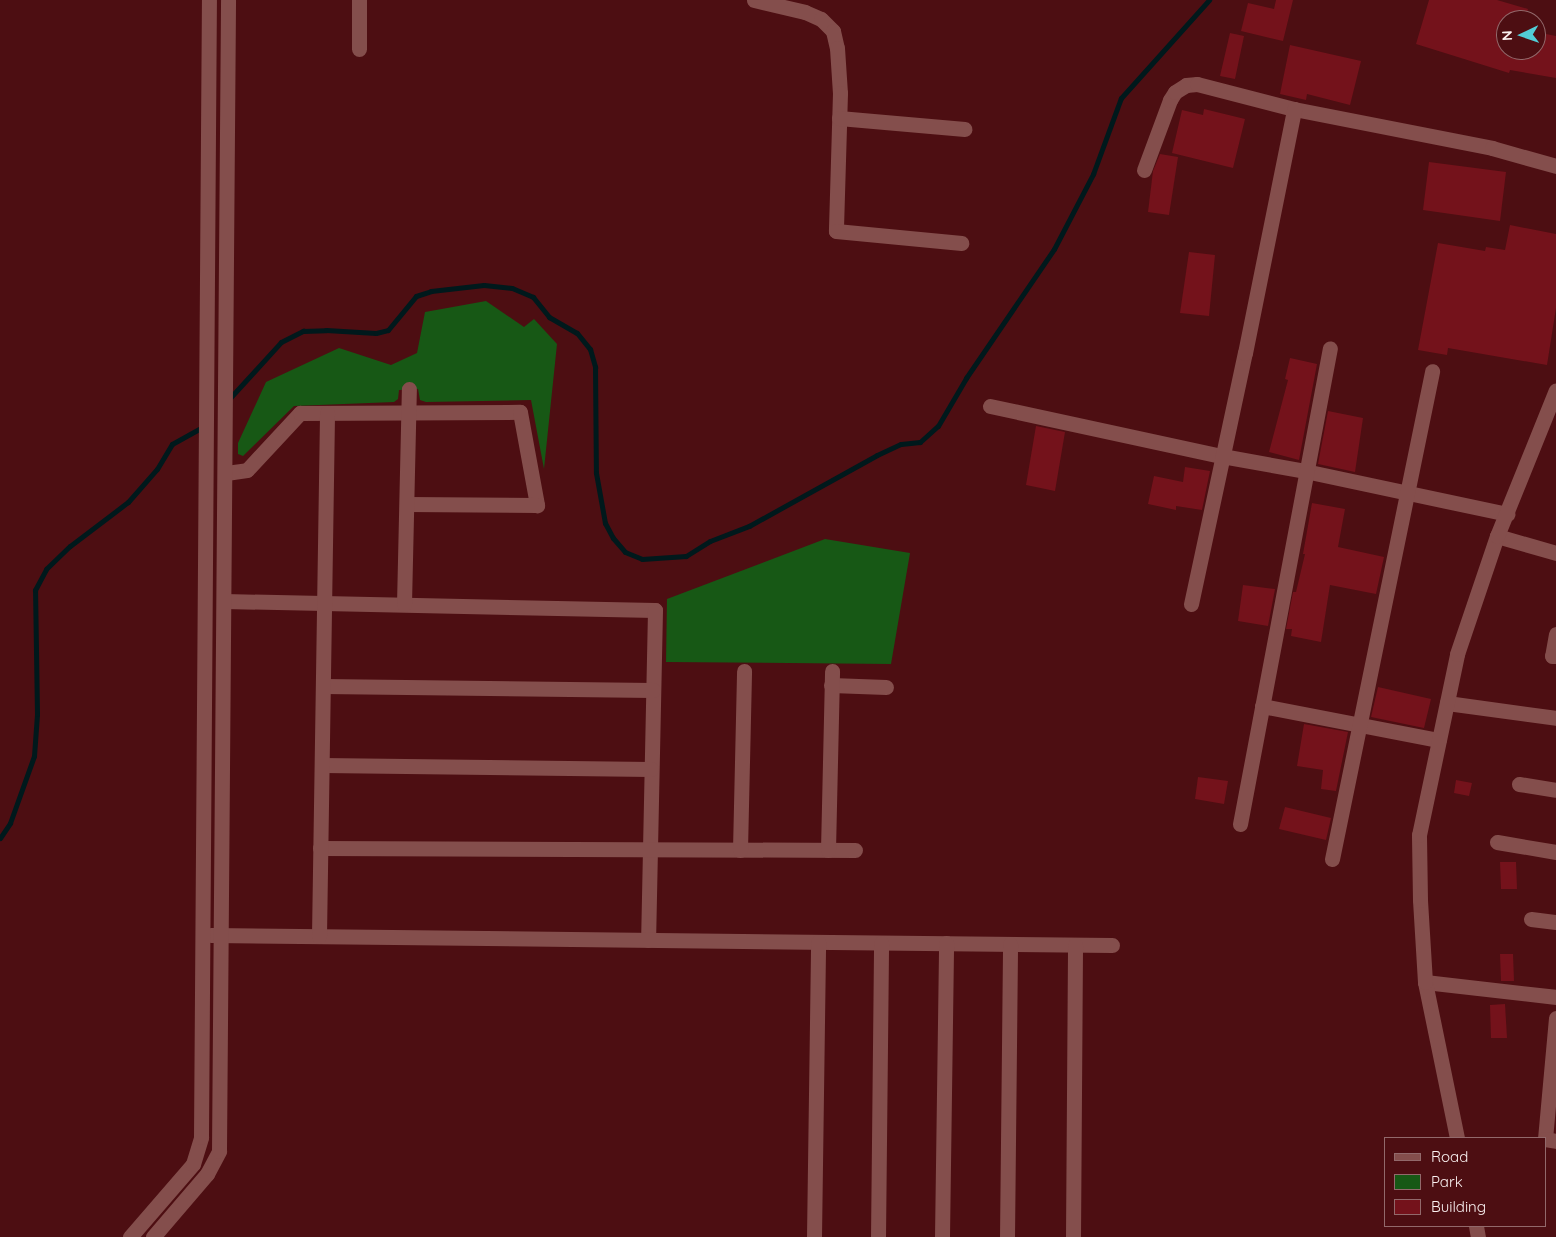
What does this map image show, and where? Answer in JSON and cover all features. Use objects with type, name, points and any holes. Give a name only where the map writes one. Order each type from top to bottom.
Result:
[{"type":"street","points":[[130,1237],[193,1164],[200,1147],[207,464],[209,0]]},
{"type":"street","points":[[153,1237],[207,1174],[218,1158],[226,473],[228,0]]},
{"type":"street","points":[[359,0],[359,49]]},
{"type":"street","points":[[754,0],[805,12],[821,18],[833,31],[837,48],[840,93],[836,231],[961,243]]},
{"type":"street","points":[[1144,170],[1170,100],[1175,92],[1186,85],[1197,84],[1294,109],[1492,148],[1556,166]]},
{"type":"street","points":[[1191,604],[1245,353],[1294,109]]},
{"type":"street","points":[[839,118],[965,129]]},
{"type":"street","points":[[1240,824],[1305,471],[1330,348]]},
{"type":"street","points":[[1332,859],[1432,371]]},
{"type":"street","points":[[404,604],[409,389]]},
{"type":"street","points":[[1456,1137],[1426,982],[1420,900],[1419,835],[1458,654],[1497,536],[1556,390]]},
{"type":"street","points":[[990,406],[1222,456],[1305,471],[1507,514]]},
{"type":"street","points":[[226,473],[247,470],[300,413],[520,412],[537,505],[406,504]]},
{"type":"street","points":[[319,936],[327,413]]},
{"type":"street","points":[[1497,536],[1556,553]]},
{"type":"street","points":[[224,601],[654,610],[648,940]]},
{"type":"street","points":[[1556,634],[1552,656],[1556,656]]},
{"type":"street","points":[[740,850],[744,670]]},
{"type":"street","points":[[828,850],[832,678],[886,686]]},
{"type":"street","points":[[323,686],[653,690]]},
{"type":"street","points":[[1447,704],[1556,718]]},
{"type":"street","points":[[1262,706],[1439,740]]},
{"type":"street","points":[[322,766],[651,769]]},
{"type":"street","points":[[1519,784],[1556,790]]},
{"type":"street","points":[[1497,842],[1556,852]]},
{"type":"street","points":[[320,848],[856,850]]},
{"type":"street","points":[[1531,918],[1556,922]]},
{"type":"street","points":[[202,935],[1112,945]]},
{"type":"street","points":[[814,1237],[818,942]]},
{"type":"street","points":[[878,1237],[881,943]]},
{"type":"street","points":[[942,1237],[946,943]]},
{"type":"street","points":[[1007,1237],[1010,944]]},
{"type":"street","points":[[1073,1237],[1075,945]]},
{"type":"street","points":[[1426,982],[1556,997]]},
{"type":"street","points":[[1545,1137],[1554,1067],[1556,1018]]},
{"type":"green space","points":[[486,301],[524,327],[534,319],[557,344],[544,469],[531,400],[426,402],[420,400],[418,389],[399,390],[398,399],[394,402],[294,406],[243,456],[238,454],[238,443],[266,382],[339,348],[391,365],[417,353],[425,312]]},
{"type":"green space","points":[[825,539],[910,553],[891,664],[666,662],[667,599]]},
{"type":"building","points":[[1276,0],[1293,0],[1283,41],[1241,31],[1248,3],[1274,9]]},
{"type":"building","points":[[1429,0],[1497,0],[1528,9],[1496,10],[1496,60],[1546,60],[1546,34],[1556,36],[1556,78],[1510,70],[1509,73],[1416,44]]},
{"type":"building","points":[[1230,33],[1244,36],[1235,79],[1220,76]]},
{"type":"building","points":[[1290,45],[1361,61],[1350,105],[1307,94],[1306,100],[1280,94]]},
{"type":"building","points":[[1204,109],[1245,119],[1233,168],[1172,153],[1182,110],[1203,115]]},
{"type":"building","points":[[1160,154],[1178,157],[1169,215],[1148,212],[1153,171]]},
{"type":"building","points":[[1429,162],[1506,172],[1500,221],[1423,210]]},
{"type":"building","points":[[1510,225],[1556,234],[1556,308],[1547,365],[1448,348],[1447,355],[1418,350],[1438,243],[1485,251],[1486,247],[1505,250]]},
{"type":"building","points":[[1189,252],[1215,255],[1209,316],[1180,313]]},
{"type":"building","points":[[1290,358],[1317,364],[1299,460],[1269,452],[1288,380],[1285,379]]},
{"type":"building","points":[[1328,411],[1363,418],[1355,472],[1318,464]]},
{"type":"building","points":[[1036,426],[1065,432],[1055,491],[1026,485]]},
{"type":"building","points":[[1185,467],[1210,471],[1202,510],[1176,506],[1176,510],[1148,504],[1154,476],[1183,482]]},
{"type":"building","points":[[1312,503],[1345,509],[1338,547],[1384,557],[1376,594],[1330,585],[1321,642],[1291,636],[1292,629],[1286,629],[1293,592],[1296,592],[1305,554],[1303,554]]},
{"type":"building","points":[[1243,585],[1275,589],[1268,626],[1238,621]]},
{"type":"building","points":[[1378,687],[1431,699],[1424,728],[1371,717]]},
{"type":"building","points":[[1304,724],[1348,732],[1336,791],[1321,789],[1323,770],[1297,766]]},
{"type":"building","points":[[1198,777],[1228,781],[1224,804],[1195,799]]},
{"type":"building","points":[[1456,780],[1472,783],[1469,796],[1454,793]]},
{"type":"building","points":[[1285,807],[1331,818],[1326,840],[1279,829]]},
{"type":"building","points":[[1500,862],[1516,862],[1517,889],[1501,889]]},
{"type":"building","points":[[1500,954],[1513,954],[1514,981],[1501,981]]},
{"type":"building","points":[[1505,1004],[1507,1038],[1491,1038],[1490,1005]]},
{"type":"waterway","points":[[229,399],[281,342],[303,331],[326,330],[376,333],[388,330],[416,296],[431,291],[484,285],[512,288],[533,297],[549,317],[577,333],[590,349],[595,367],[596,473],[605,523],[613,538],[625,552],[642,559],[686,556],[710,541],[749,526],[877,455],[901,444],[920,442],[938,426],[966,378],[1054,249],[1093,174],[1121,98],[1209,0]]},
{"type":"waterway","points":[[0,838],[10,823],[34,756],[37,714],[35,590],[46,569],[70,546],[128,502],[157,469],[172,444],[203,427]]}]
